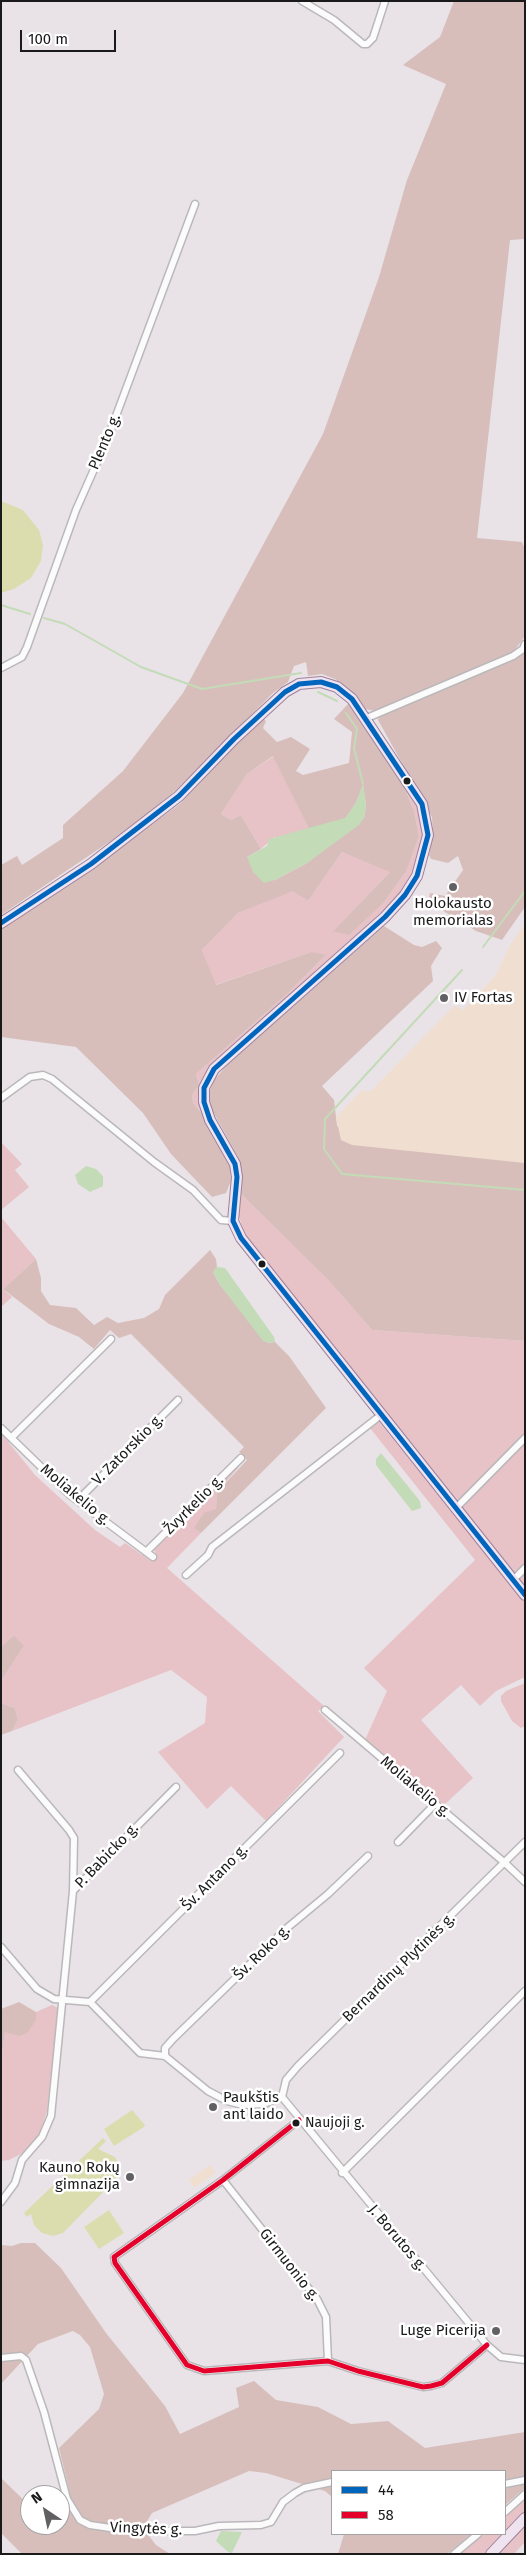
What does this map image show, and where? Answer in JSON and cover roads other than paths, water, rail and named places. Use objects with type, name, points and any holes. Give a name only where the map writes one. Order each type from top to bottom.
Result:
[{"type":"main road","points":[[1,923],[90,864],[178,796],[234,739],[271,704],[294,686],[315,681],[337,687],[352,699],[367,718],[422,804],[428,824],[423,858],[412,885],[386,917],[214,1069],[206,1082],[203,1098],[207,1112],[232,1156],[237,1170],[233,1221],[247,1247],[525,1595]]},
{"type":"main road","points":[[491,2554],[525,2518]]},
{"type":"street","points":[[302,1],[334,20],[363,44],[371,43],[385,1]]},
{"type":"street","name":"Plento g.","points":[[1,668],[22,657],[27,647],[76,510],[107,440],[194,204]]},
{"type":"street","points":[[367,718],[513,656],[523,649],[525,644]]},
{"type":"street","points":[[1,1098],[30,1077],[43,1076],[52,1079],[154,1162],[194,1190],[221,1220],[233,1221]]},
{"type":"street","points":[[11,1438],[110,1339]]},
{"type":"street","name":"V. Zatorskio g.","points":[[78,1500],[178,1400]]},
{"type":"street","points":[[186,1575],[208,1555],[212,1547],[381,1415]]},
{"type":"street","name":"Moliakelio g.","points":[[1,1428],[53,1480],[153,1557]]},
{"type":"street","points":[[456,1508],[525,1438]]},
{"type":"street","name":"Žvyrkelio g.","points":[[146,1552],[241,1458]]},
{"type":"street","points":[[513,1580],[525,1568]]},
{"type":"street","name":"Moliakelio g.","points":[[325,1710],[525,1882]]},
{"type":"street","name":"Šv. Antano g.","points":[[90,2002],[340,1753]]},
{"type":"street","points":[[18,1770],[74,1838],[73,1891]]},
{"type":"street","name":"P. Babicko g.","points":[[1,2202],[14,2182],[22,2160],[42,2137],[51,2116],[73,1891],[176,1787]]},
{"type":"street","points":[[398,1842],[435,1804]]},
{"type":"street","name":"Bernardinų Plytinės g.","points":[[282,2097],[286,2080],[298,2066],[525,1842]]},
{"type":"street","name":"Šv. Roko g.","points":[[165,2056],[166,2048],[174,2039],[287,1928],[328,1894],[368,1856]]},
{"type":"street","points":[[1,1947],[37,1989],[54,1999],[90,2002],[140,2053],[165,2056],[199,2085],[228,2101],[254,2106],[282,2097]]},
{"type":"street","points":[[342,2173],[525,1991]]},
{"type":"street","name":"J. Borutos g.","points":[[282,2097],[342,2173],[486,2345],[501,2357],[525,2360]]},
{"type":"street","points":[[299,2120],[223,2180],[114,2257],[115,2263],[186,2365],[204,2371],[328,2361],[358,2372],[423,2387],[442,2383],[486,2345]]},
{"type":"street","name":"Girmuonio g.","points":[[223,2180],[317,2299],[326,2317],[328,2361]]},
{"type":"street","name":"Vingytės g.","points":[[1,2358],[20,2356],[26,2360],[44,2412],[67,2499],[80,2520],[90,2525],[130,2531],[195,2531],[219,2526],[261,2525],[270,2522],[283,2502],[295,2493],[304,2488],[331,2482]]},
{"type":"street","points":[[506,2484],[525,2480]]},
{"type":"street","points":[[506,2511],[525,2494]]},
{"type":"street","points":[[454,2554],[477,2535]]},
{"type":"waterway","points":[[1,605],[30,614]]},
{"type":"waterway","points":[[44,618],[65,624],[141,667],[202,689],[301,673]]},
{"type":"waterway","points":[[318,692],[337,701]]},
{"type":"waterway","points":[[346,713],[357,729],[354,748],[363,784]]},
{"type":"waterway","points":[[483,947],[525,891]]},
{"type":"waterway","points":[[462,970],[325,1119],[324,1149],[342,1174],[525,1190]]},
{"type":"place","name":"Holokausto memorialas","points":[[453,887]]},
{"type":"place","name":"IV Fortas","points":[[444,998]]},
{"type":"place","name":"Paukštis ant laido","points":[[213,2107]]},
{"type":"place","name":"Naujoji g.","points":[[296,2123]]},
{"type":"place","name":"Kauno Rokų gimnazija","points":[[130,2177]]},
{"type":"place","name":"Luge Picerija","points":[[496,2331]]}]
